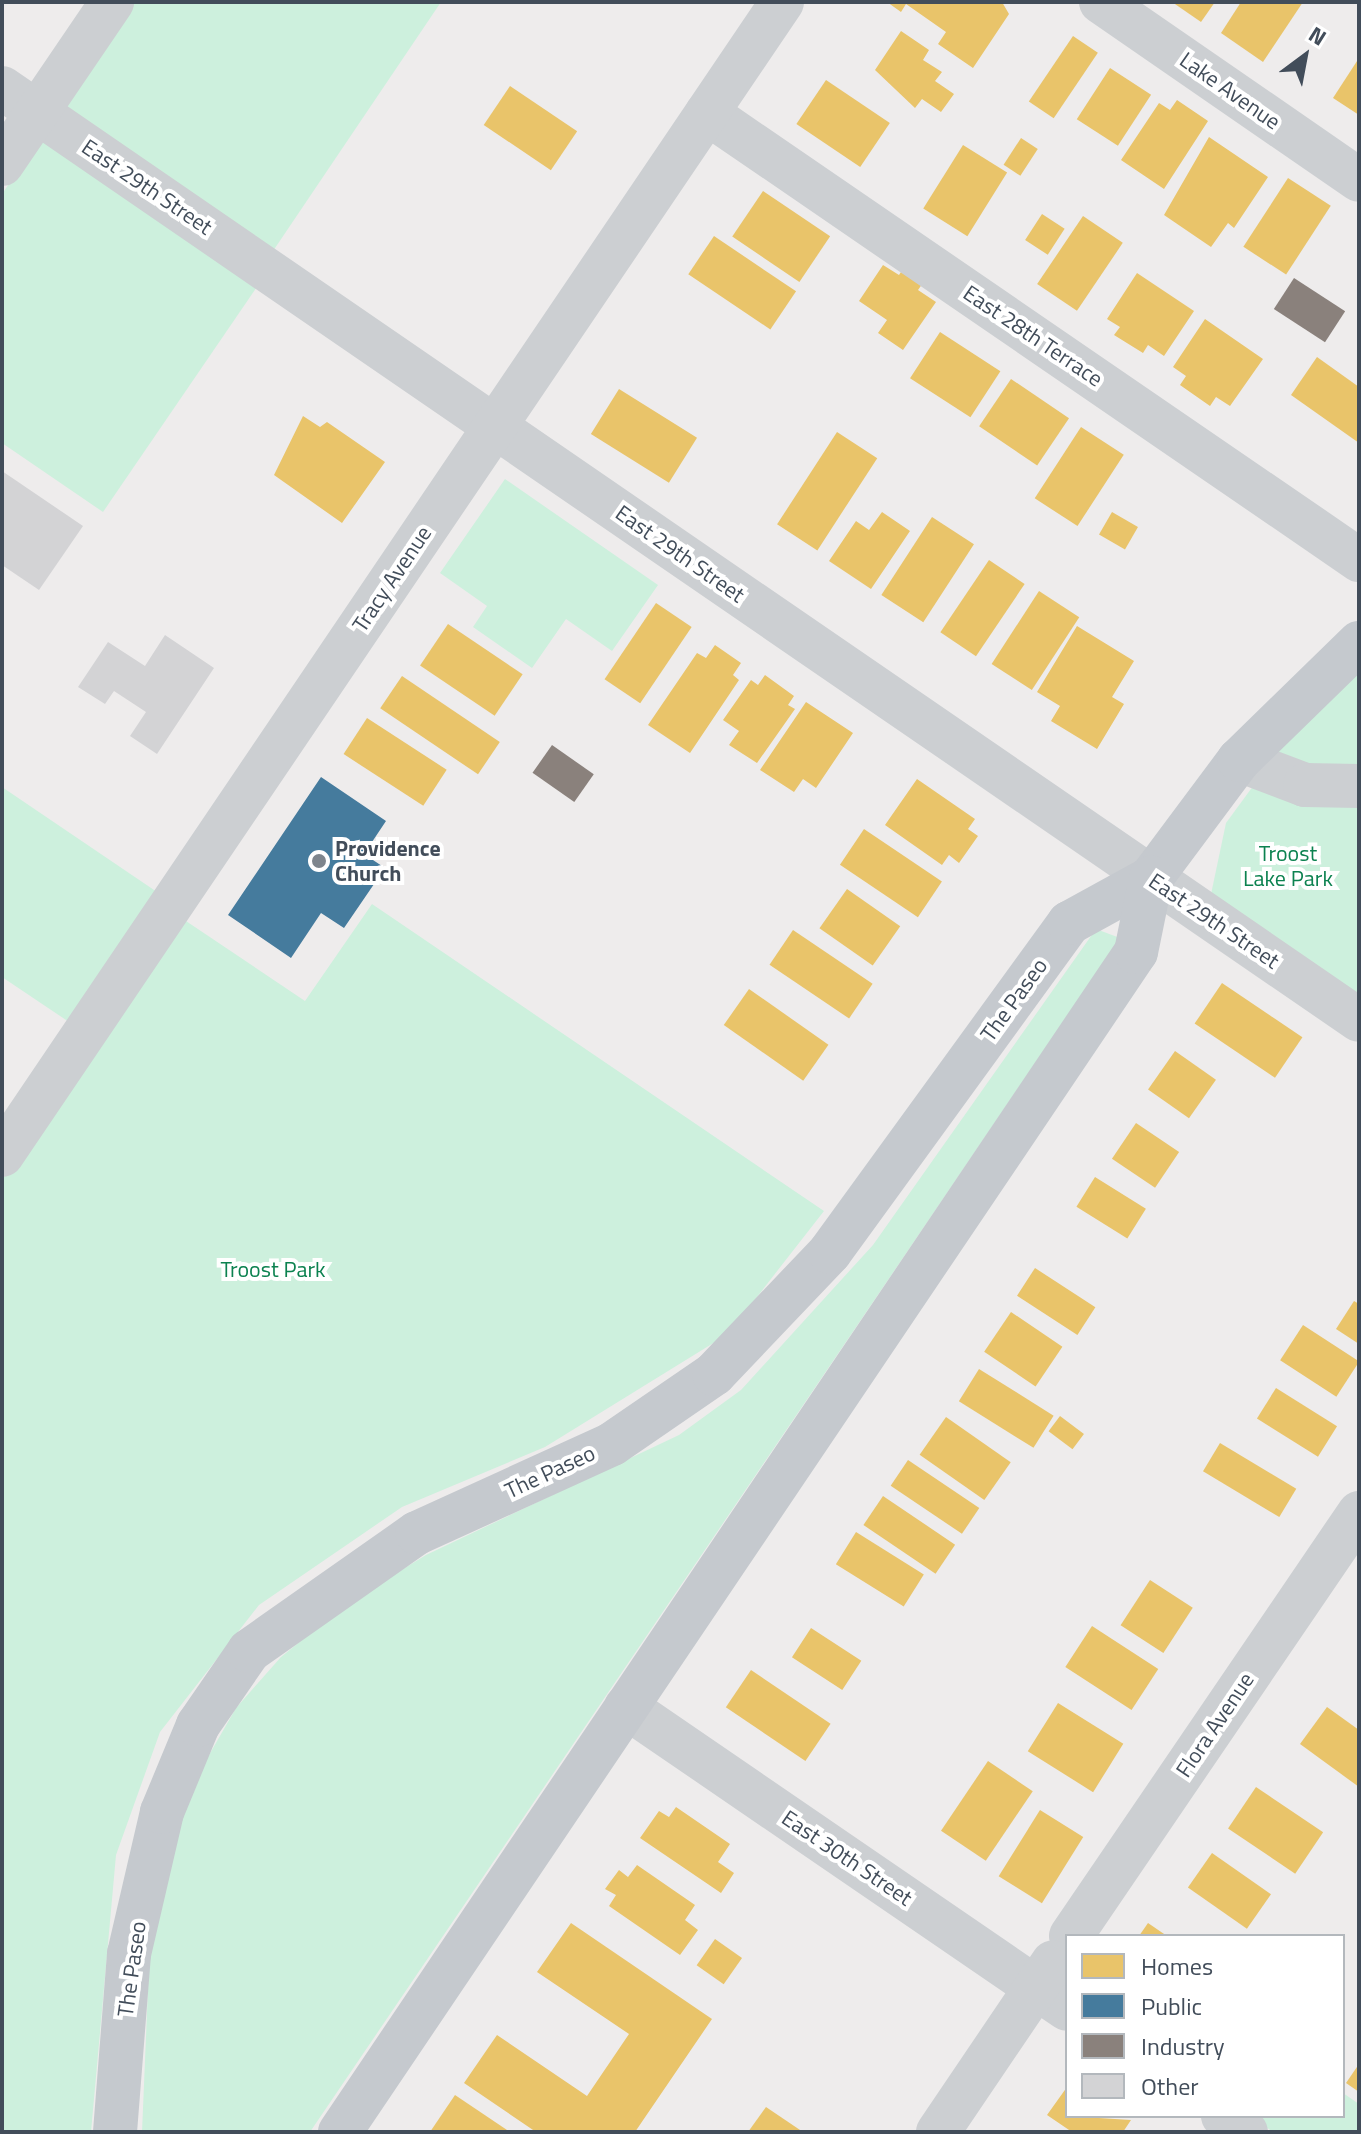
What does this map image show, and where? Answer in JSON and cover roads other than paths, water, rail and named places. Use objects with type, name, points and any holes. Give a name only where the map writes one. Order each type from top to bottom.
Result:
[{"type":"main road","name":"The Paseo","points":[[115,2132],[129,1954],[162,1812],[198,1725],[249,1651],[417,1533],[612,1444],[714,1374],[830,1252],[1069,923],[1151,878],[1239,760],[1359,643]]},
{"type":"main road","name":"The Paseo","points":[[340,2132],[1136,952],[1151,878]]},
{"type":"street","points":[[2,164],[112,2]]},
{"type":"street","name":"Tracy Avenue","points":[[2,1155],[782,2]]},
{"type":"street","name":"Lake Avenue","points":[[1101,2],[1359,180]]},
{"type":"street","name":"East 29th Street","points":[[2,88],[1359,1020]]},
{"type":"street","name":"East 28th Terrace","points":[[707,113],[1359,560]]},
{"type":"street","points":[[1239,760],[1305,785],[1359,786]]},
{"type":"street","name":"Flora Avenue","points":[[1072,1934],[1359,1513]]},
{"type":"street","name":"East 30th Street","points":[[626,1707],[1052,1998]]},
{"type":"street","points":[[938,2132],[1052,1998],[1065,1949]]},
{"type":"street","points":[[1226,2118],[1246,2132]]},
{"type":"place","name":"Providence Church","points":[[319,861]]},
{"type":"park label","name":"Troost Lake Park","points":[[1288,866]]},
{"type":"park label","name":"Troost Park","points":[[273,1270]]}]
